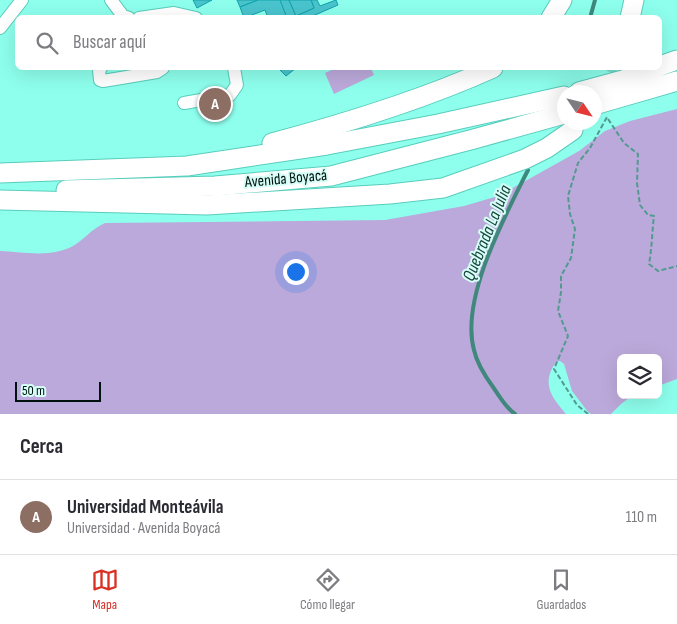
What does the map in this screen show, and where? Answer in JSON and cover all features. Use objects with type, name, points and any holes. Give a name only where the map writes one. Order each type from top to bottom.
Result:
[{"type":"highway","points":[[554,15],[562,0]]},
{"type":"highway","points":[[631,15],[634,0]]},
{"type":"highway","points":[[662,65],[677,60]]},
{"type":"highway","points":[[186,166],[294,137],[410,102],[488,70]]},
{"type":"highway","points":[[602,86],[650,70]]},
{"type":"highway","points":[[602,108],[677,81]]},
{"type":"highway","name":"Avenida Boyacá","points":[[0,173],[186,166],[327,145],[438,124],[557,98]]},
{"type":"highway","name":"Avenida Boyacá","points":[[0,195],[36,191],[215,186],[331,176],[474,139],[557,124]]},
{"type":"highway","points":[[0,200],[207,205],[390,194],[443,188],[525,159],[547,148],[562,130]]},
{"type":"street","points":[[0,28],[22,0]]},
{"type":"street","points":[[111,0],[122,15]]},
{"type":"street","points":[[160,15],[174,13],[183,15]]},
{"type":"street","points":[[99,70],[100,80],[103,81],[160,70]]},
{"type":"street","points":[[184,103],[230,95],[237,85],[234,70]]},
{"type":"path","points":[[602,108],[624,143],[638,154],[637,183],[640,205],[648,215],[654,216],[653,244],[649,264],[658,272],[677,266]]},
{"type":"path","points":[[588,414],[578,405],[554,369],[568,336],[558,311],[561,276],[570,258],[575,229],[570,214],[568,196],[578,163],[590,148],[595,130]]},
{"type":"shaded area","points":[[332,70],[372,70],[374,75],[334,94],[325,73]]},
{"type":"shaded area","points":[[677,109],[677,379],[662,385],[662,354],[617,354],[617,399],[628,399],[611,414],[591,414],[588,412],[572,391],[564,364],[560,361],[556,362],[552,370],[549,383],[552,396],[566,414],[0,414],[0,251],[47,253],[65,250],[105,223],[385,220],[464,206],[498,196],[579,151],[605,131],[630,121]]},
{"type":"building","points":[[193,0],[212,0],[197,8]]},
{"type":"building","points":[[237,0],[258,0],[240,7]]},
{"type":"building","points":[[258,0],[281,0],[286,15],[267,15],[265,10],[252,15],[243,15],[240,7]]},
{"type":"building","points":[[280,0],[289,0],[296,15],[286,15]]},
{"type":"building","points":[[289,0],[311,0],[314,8],[296,15]]},
{"type":"building","points":[[311,0],[317,0],[320,6],[336,0],[338,5],[315,15],[298,15],[314,8]]},
{"type":"building","points":[[280,70],[294,70],[286,76]]},
{"type":"waterway","name":"Quebrada La Julia","points":[[591,15],[595,0]]},
{"type":"waterway","name":"Quebrada La Julia","points":[[515,414],[503,402],[482,370],[474,350],[471,330],[473,307],[487,258],[528,170]]},
{"type":"tunnel","points":[[602,87],[610,70]]},
{"type":"place","name":"Universidad Monteávila","points":[[215,104]]}]
